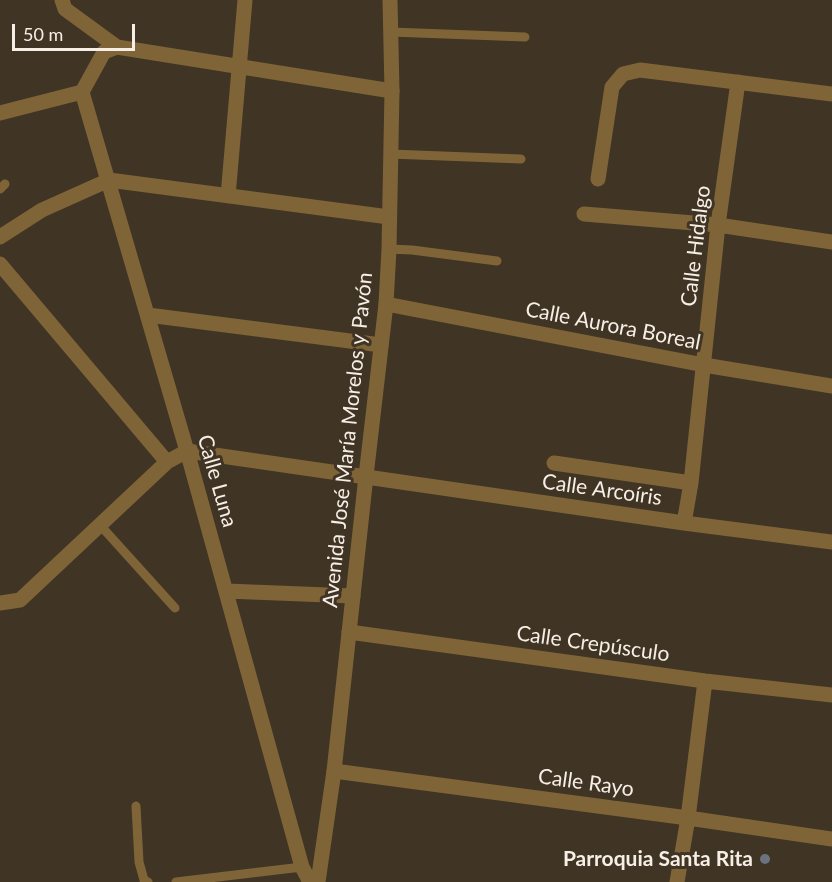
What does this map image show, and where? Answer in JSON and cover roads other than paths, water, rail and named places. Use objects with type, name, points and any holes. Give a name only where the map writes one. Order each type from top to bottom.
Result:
[{"type":"street","points":[[62,0],[64,9],[117,47],[392,91]]},
{"type":"street","points":[[228,196],[245,0]]},
{"type":"street","name":"Avenida José María Morelos y Pavón","points":[[318,882],[334,771],[386,304],[392,91],[390,0]]},
{"type":"street","points":[[0,113],[82,92],[104,52],[117,47]]},
{"type":"street","points":[[598,179],[612,87],[622,74],[640,70],[832,94]]},
{"type":"street","name":"Calle Hidalgo","points":[[684,523],[691,483],[718,225],[738,82]]},
{"type":"street","name":"Calle Luna","points":[[82,92],[187,451],[303,867],[310,882]]},
{"type":"street","points":[[0,237],[42,210],[109,180],[389,217]]},
{"type":"street","points":[[584,214],[718,225],[832,242]]},
{"type":"street","points":[[0,264],[167,462]]},
{"type":"street","name":"Calle Aurora Boreal","points":[[386,304],[704,365],[832,386]]},
{"type":"street","points":[[148,315],[381,345]]},
{"type":"street","points":[[0,603],[20,600],[167,462],[187,451]]},
{"type":"street","name":"Calle Arcoíris","points":[[187,451],[684,523],[832,542]]},
{"type":"street","points":[[554,463],[691,483]]},
{"type":"street","points":[[226,591],[353,596]]},
{"type":"street","name":"Calle Crepúsculo","points":[[350,632],[705,681],[832,695]]},
{"type":"street","points":[[677,882],[688,818],[705,681]]},
{"type":"street","name":"Calle Rayo","points":[[334,771],[832,839]]},
{"type":"lane","points":[[391,32],[525,37]]},
{"type":"lane","points":[[390,154],[521,159]]},
{"type":"lane","points":[[388,249],[497,261]]},
{"type":"lane","points":[[100,525],[175,608]]},
{"type":"lane","points":[[136,806],[139,862],[144,880],[148,882]]},
{"type":"lane","points":[[176,882],[303,867]]},
{"type":"place","name":"Parroquia Santa Rita","points":[[765,859]]}]
